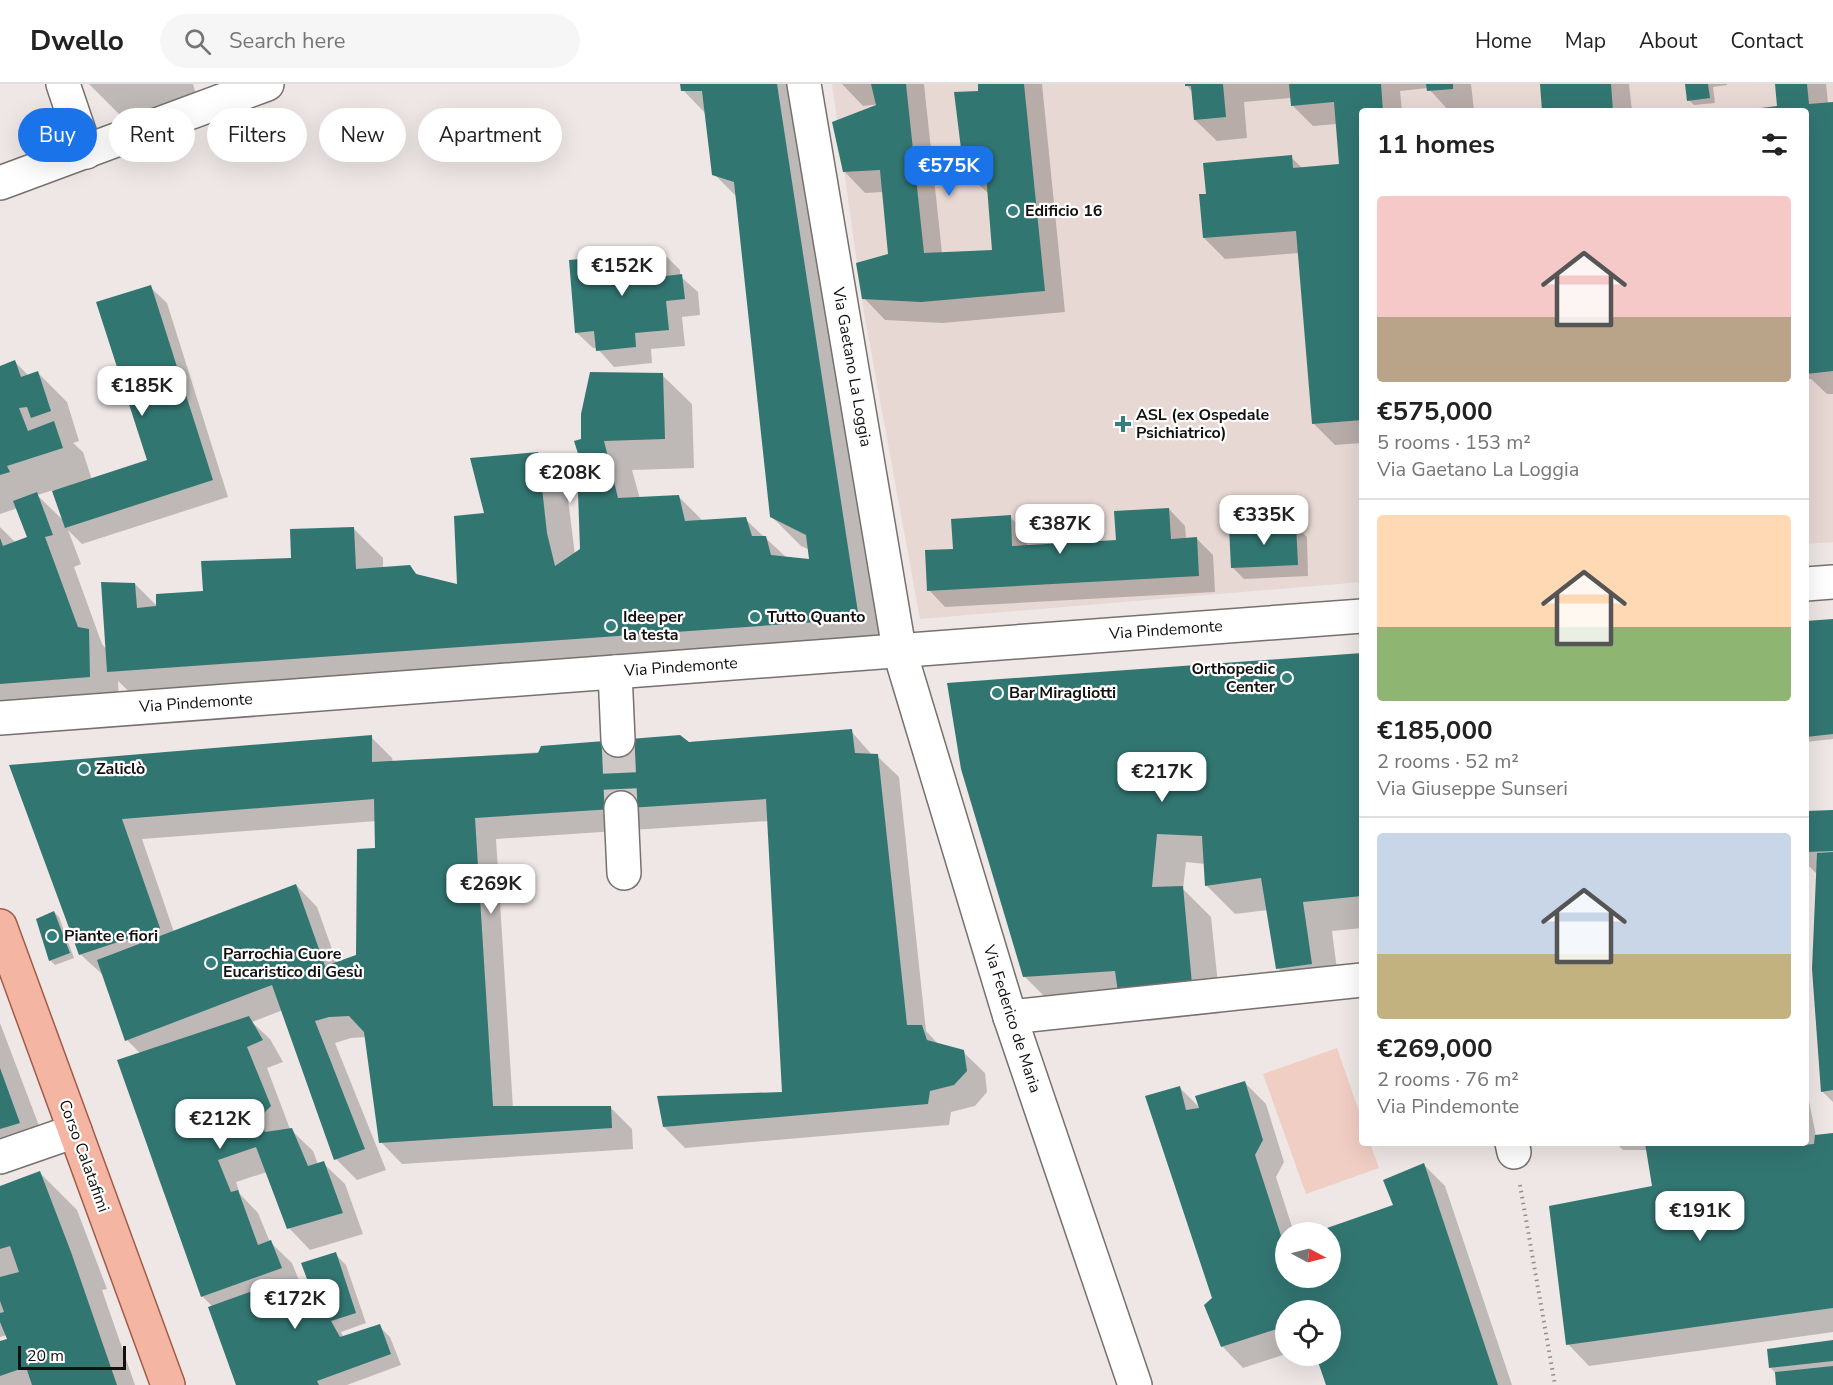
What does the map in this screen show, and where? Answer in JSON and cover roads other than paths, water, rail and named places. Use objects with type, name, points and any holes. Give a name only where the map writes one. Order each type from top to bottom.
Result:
[{"type":"main road","name":"Corso Calatafimi","points":[[0,927],[168,1385]]},
{"type":"street","points":[[63,84],[71,108]]},
{"type":"street","name":"Via Gaetano La Loggia","points":[[804,84],[899,650]]},
{"type":"street","points":[[97,148],[261,85]]},
{"type":"street","points":[[0,183],[58,162]]},
{"type":"street","points":[[1809,584],[1833,582]]},
{"type":"street","name":"Via Pindemonte","points":[[0,718],[1359,616]]},
{"type":"street","name":"Via Federico de Maria","points":[[899,650],[1010,1017],[1135,1385]]},
{"type":"street","points":[[615,672],[618,740]]},
{"type":"street","points":[[621,808],[624,873]]},
{"type":"street","points":[[1010,1017],[1359,980]]},
{"type":"street","points":[[0,1157],[75,1131]]},
{"type":"tunnel","points":[[618,740],[621,808]]},
{"type":"place","name":"Edificio 16","points":[[1013,211]]},
{"type":"place","name":"ASL (ex Ospedale Psichiatrico)","points":[[1123,424]]},
{"type":"place","name":"Tutto Quanto","points":[[755,617]]},
{"type":"place","name":"Idee per la testa","points":[[611,626]]},
{"type":"place","name":"Orthopedic Center","points":[[1287,678]]},
{"type":"place","name":"Bar Miragliotti","points":[[997,693]]},
{"type":"place","name":"Zaliclò","points":[[84,769]]},
{"type":"place","name":"Piante e fiori","points":[[52,936]]},
{"type":"place","name":"Parrochia Cuore Eucaristico di Gesù","points":[[211,963]]}]
